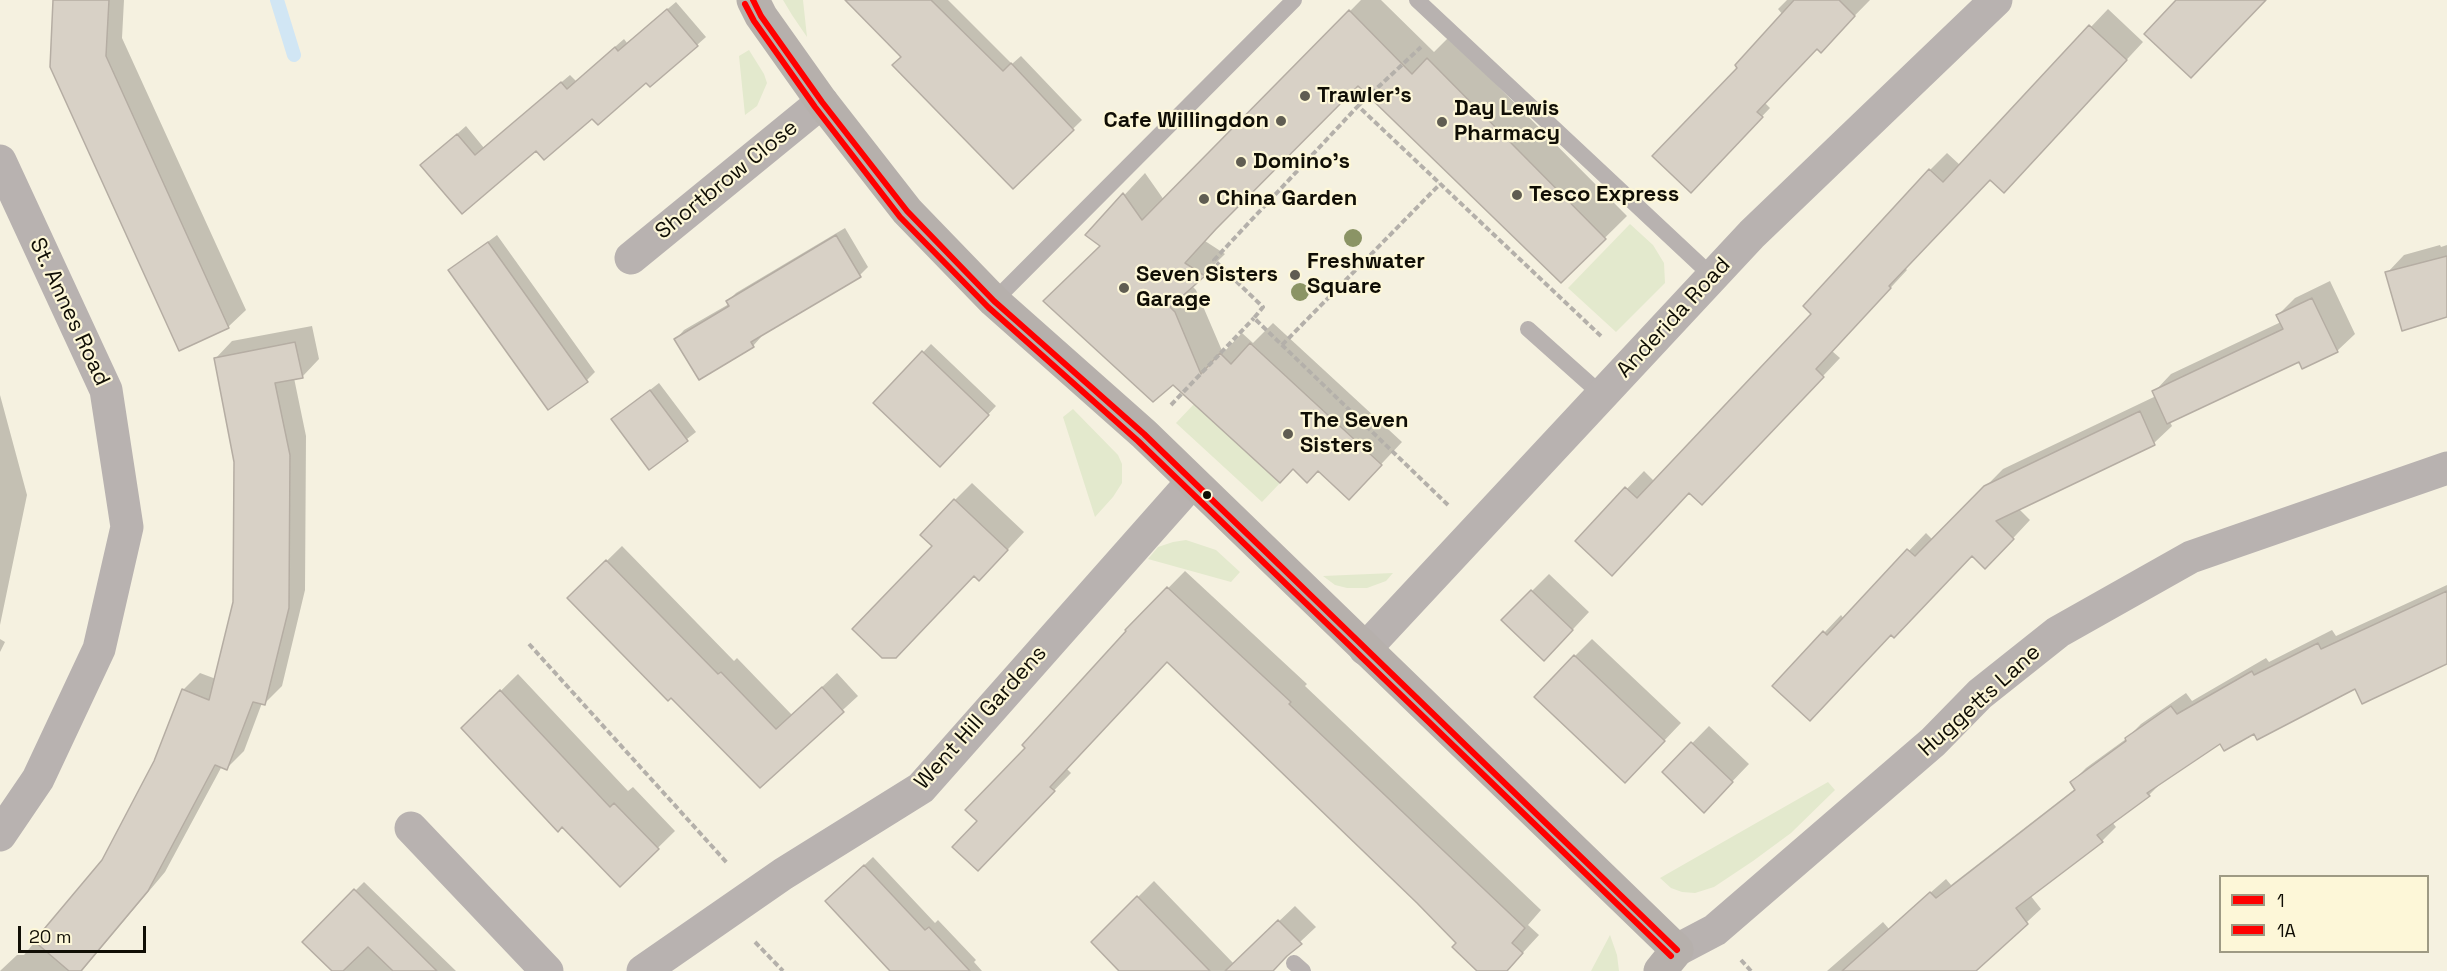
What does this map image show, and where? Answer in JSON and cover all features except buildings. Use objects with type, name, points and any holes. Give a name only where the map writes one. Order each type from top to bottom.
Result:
[{"type":"street","points":[[753,0],[761,16],[822,102],[907,211],[994,301],[1144,434],[1365,649],[1669,960]]},
{"type":"street","name":"Anderida Road","points":[[1365,649],[1752,234],[1996,0]]},
{"type":"street","name":"Shortbrow Close","points":[[631,258],[822,102]]},
{"type":"street","name":"St. Annes Road","points":[[0,161],[106,390],[127,527],[99,649],[38,779],[0,835]]},
{"type":"street","name":"Huggetts Lane","points":[[1669,960],[1715,930],[1933,742],[1980,694],[2058,632],[2191,557],[2447,468]]},
{"type":"street","name":"Went Hill Gardens","points":[[644,971],[755,894],[921,788],[1192,482]]},
{"type":"street","points":[[411,828],[547,971]]},
{"type":"lane","points":[[994,301],[1294,0]]},
{"type":"lane","points":[[1417,0],[1712,276]]},
{"type":"lane","points":[[1528,328],[1602,395]]},
{"type":"path","points":[[1144,434],[1263,307],[1214,260],[1358,106],[1444,25]]},
{"type":"path","points":[[1358,106],[1631,364]]},
{"type":"path","points":[[1282,345],[1440,184]]},
{"type":"path","points":[[1254,318],[1475,531]]},
{"type":"path","points":[[529,644],[755,894]]},
{"type":"green space","points":[[783,0],[803,0],[807,37],[792,15]]},
{"type":"green space","points":[[749,50],[767,83],[757,106],[745,115],[739,56]]},
{"type":"green space","points":[[1630,224],[1653,245],[1664,263],[1665,283],[1616,332],[1568,288]]},
{"type":"green space","points":[[1194,404],[1280,483],[1262,502],[1176,423]]},
{"type":"green space","points":[[1073,409],[1118,455],[1122,464],[1122,483],[1095,517],[1063,417]]},
{"type":"green space","points":[[1186,540],[1216,550],[1240,572],[1231,582],[1148,559],[1158,547]]},
{"type":"green space","points":[[1393,573],[1386,581],[1367,588],[1347,588],[1335,585],[1323,576]]},
{"type":"green space","points":[[1828,782],[1835,790],[1791,833],[1714,887],[1695,893],[1682,892],[1671,888],[1660,878]]},
{"type":"green space","points":[[1610,935],[1617,955],[1619,971],[1591,971]]},
{"type":"waterway","points":[[277,0],[294,55]]},
{"type":"transit line","name":"1","points":[[753,0],[761,16],[822,102],[907,211],[994,301],[1144,434],[1677,950]]},
{"type":"transit line","name":"1A","points":[[745,4],[754,21],[815,107],[900,217],[988,307],[1138,441],[1671,956]]},
{"type":"place","name":"Trawler's","points":[[1305,96]]},
{"type":"place","name":"Cafe Willingdon","points":[[1281,121]]},
{"type":"place","name":"Day Lewis Pharmacy","points":[[1442,122]]},
{"type":"place","name":"Domino's","points":[[1241,162]]},
{"type":"place","name":"Tesco Express","points":[[1517,195]]},
{"type":"place","name":"China Garden","points":[[1204,199]]},
{"type":"place","name":"Freshwater Square","points":[[1295,275]]},
{"type":"place","name":"Seven Sisters Garage","points":[[1124,288]]},
{"type":"place","name":"The Seven Sisters","points":[[1288,434]]}]
